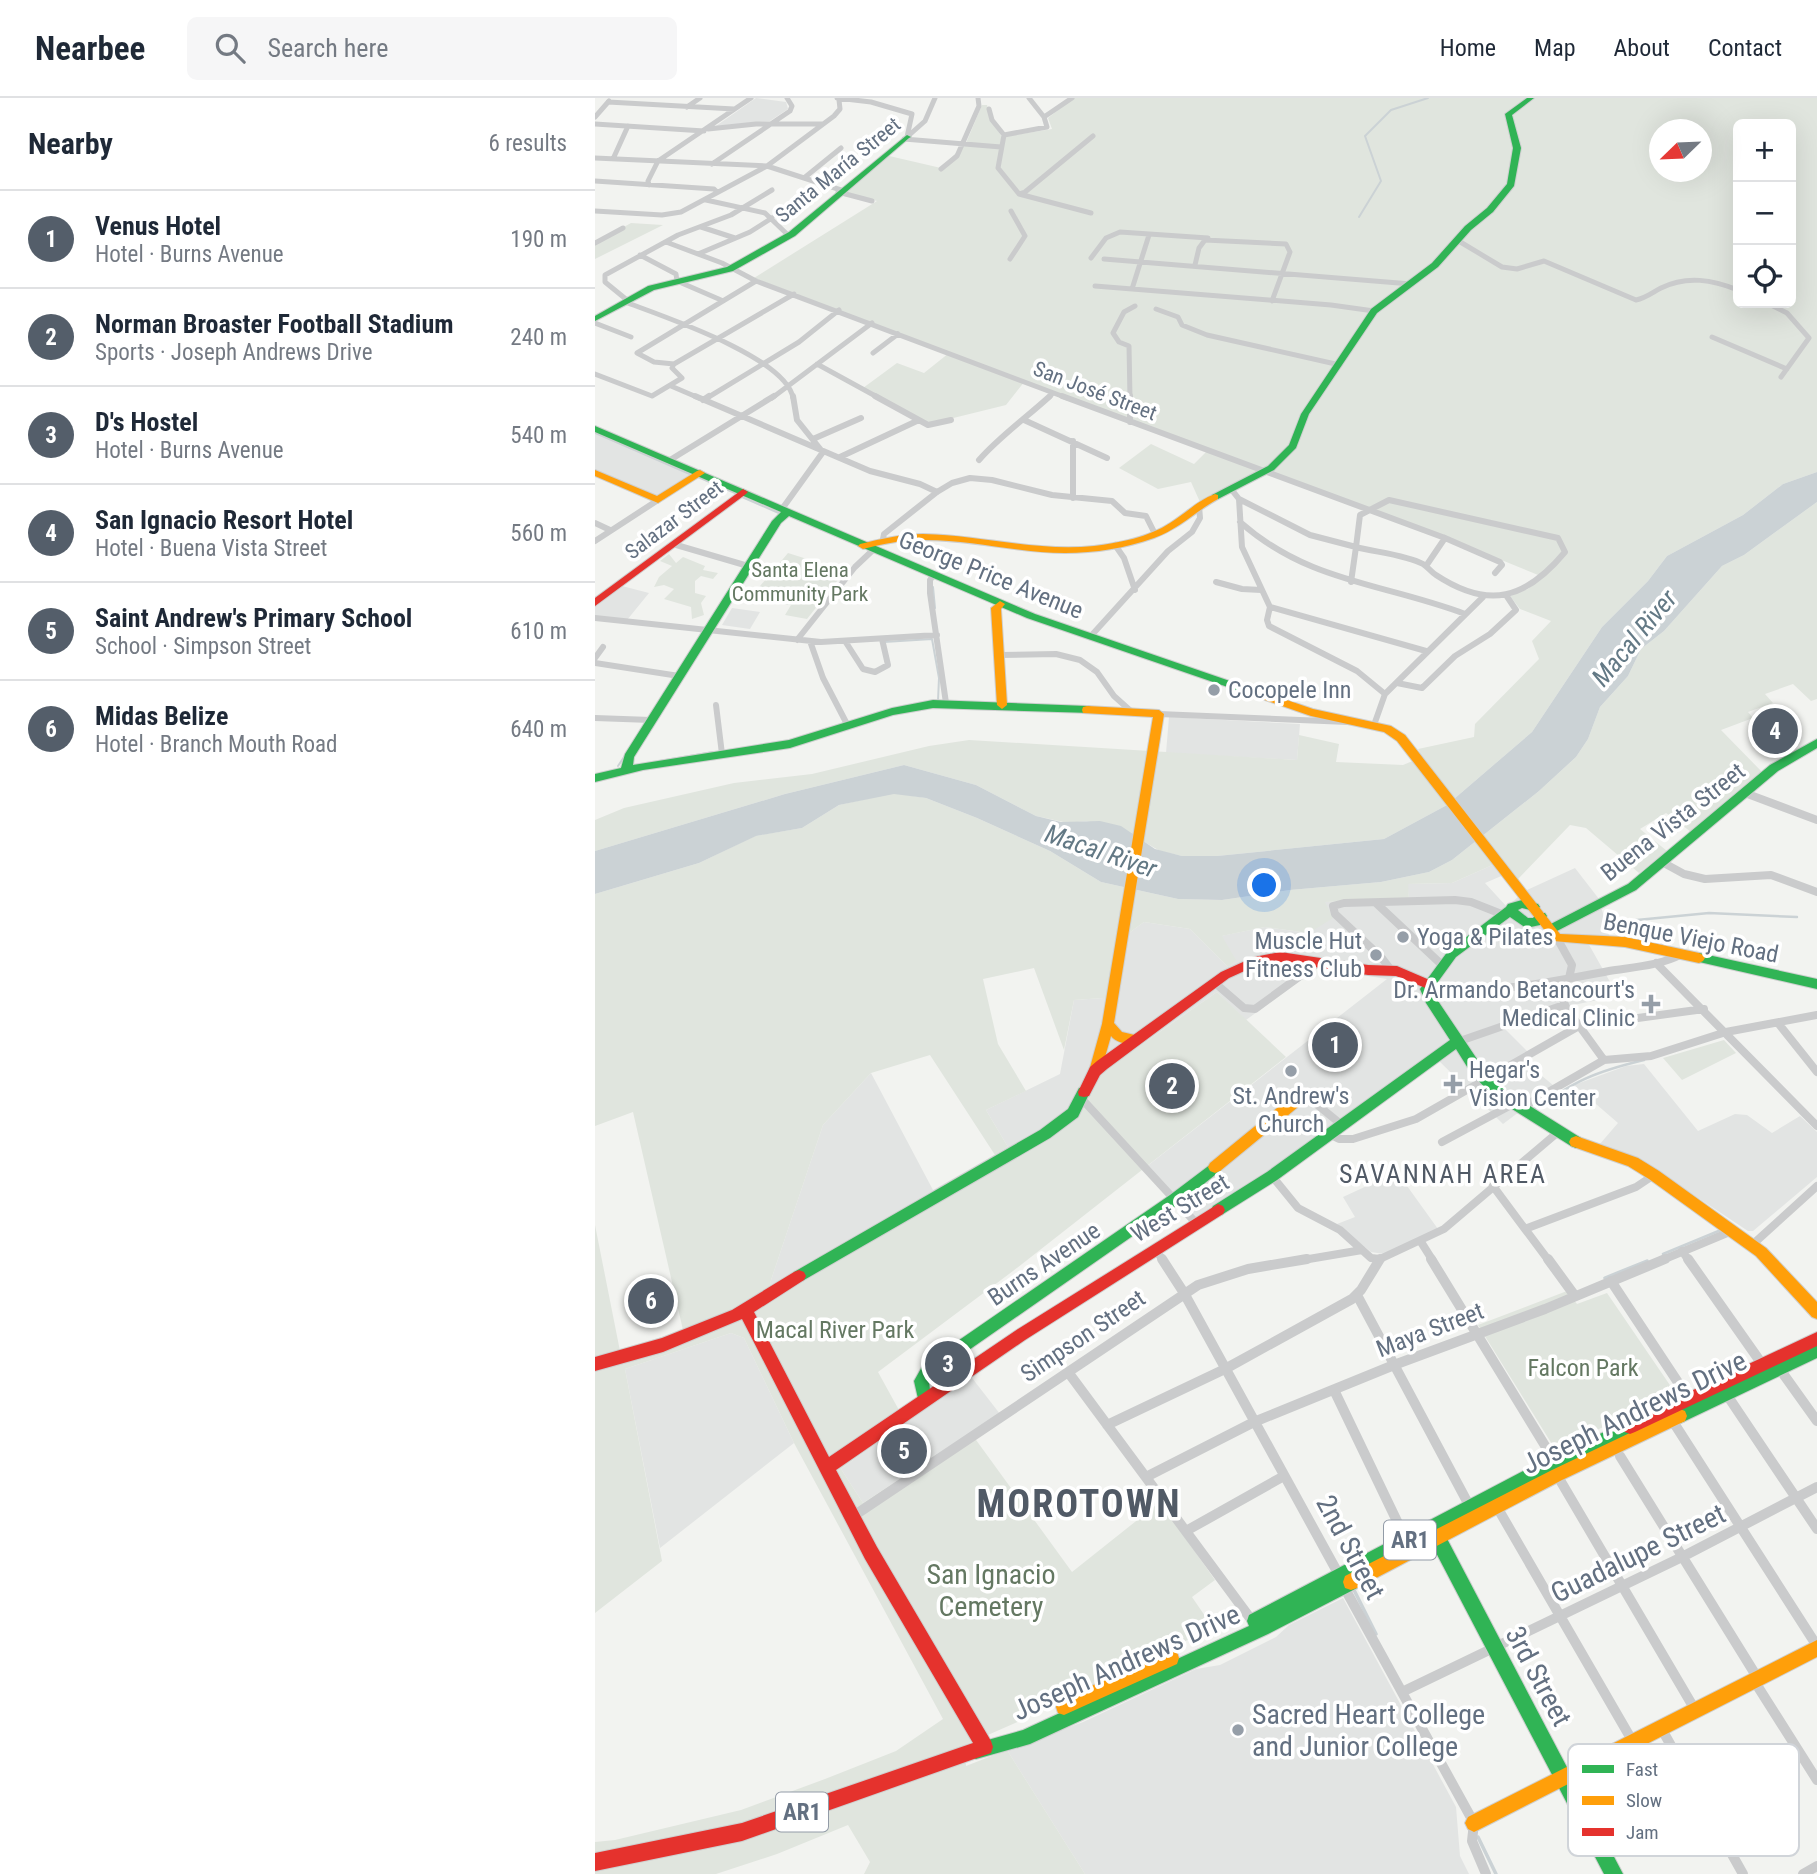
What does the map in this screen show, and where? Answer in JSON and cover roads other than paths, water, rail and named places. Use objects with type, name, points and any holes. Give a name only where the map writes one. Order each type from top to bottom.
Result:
[{"type":"main road","points":[[868,548],[883,539],[953,537],[1067,549],[1115,545],[1168,529],[1199,506],[1235,494],[1281,460],[1293,446],[1305,414],[1374,311],[1435,265],[1457,240],[1490,210],[1511,184],[1517,148],[1508,114],[1531,98]]},
{"type":"main road","name":"Santa María Street","points":[[595,321],[646,290],[730,269],[789,236],[806,224],[839,191],[906,138]]},
{"type":"main road","name":"George Price Avenue","points":[[595,423],[621,438]]},
{"type":"main road","name":"George Price Avenue","points":[[595,429],[1000,604],[1314,718],[1374,725],[1397,734],[1515,880],[1554,933]]},
{"type":"main road","points":[[595,473],[658,500],[700,473]]},
{"type":"main road","name":"Salazar Street","points":[[596,602],[743,492]]},
{"type":"main road","points":[[629,769],[748,566],[777,521],[787,512]]},
{"type":"main road","points":[[629,769],[629,757],[651,720],[787,512]]},
{"type":"main road","points":[[1000,604],[996,608],[1002,705]]},
{"type":"main road","name":"George Price Avenue","points":[[595,778],[629,769],[791,743],[916,705],[946,702],[1159,714]]},
{"type":"main road","points":[[595,1364],[663,1345],[717,1325],[858,1240],[1051,1130],[1073,1113],[1095,1071],[1108,1024],[1159,714]]},
{"type":"main road","name":"Buena Vista Street","points":[[1554,933],[1619,894],[1787,759],[1817,743]]},
{"type":"main road","points":[[1508,912],[1525,923],[1537,922],[1538,911],[1518,905],[1508,912],[1457,949],[1428,984],[1427,995],[1485,1080],[1516,1106],[1557,1133],[1579,1144],[1633,1163],[1654,1175],[1752,1245],[1781,1271],[1817,1312]]},
{"type":"main road","name":"Benque Viejo Road","points":[[1554,933],[1625,942],[1817,984]]},
{"type":"main road","points":[[1095,1071],[1233,970],[1257,960],[1280,957],[1368,970],[1391,970],[1428,984]]},
{"type":"main road","points":[[1412,977],[1439,968]]},
{"type":"main road","points":[[1108,1024],[1118,1036],[1135,1040]]},
{"type":"main road","name":"West Street","points":[[827,1468],[1045,1316],[1272,1176],[1457,1042]]},
{"type":"main road","name":"Burns Avenue","points":[[924,1398],[921,1381],[928,1370],[1175,1199],[1304,1094]]},
{"type":"main road","points":[[745,1310],[852,1517],[985,1747]]},
{"type":"main road","name":"Joseph Andrews Drive","points":[[1004,1741],[1021,1728],[1438,1539],[1497,1507],[1556,1469],[1689,1399],[1817,1339]]},
{"type":"main road","name":"Joseph Andrews Drive","points":[[1004,1741],[1024,1738],[1342,1582],[1470,1507],[1672,1420],[1817,1351]]},
{"type":"main road","name":"3rd Street","points":[[1438,1539],[1568,1785]]},
{"type":"main road","points":[[1629,1744],[1694,1708],[1817,1647]]},
{"type":"main road","name":"AR1","points":[[595,1862],[742,1832],[1004,1741]]},
{"type":"main road","points":[[1474,1824],[1568,1777]]},
{"type":"main road","name":"3rd Street","points":[[1605,1856],[1614,1874]]},
{"type":"street","points":[[643,104],[648,98]]},
{"type":"street","points":[[687,107],[700,98]]},
{"type":"street","points":[[649,185],[648,181],[658,161],[751,98]]},
{"type":"street","points":[[712,163],[771,125],[791,108],[787,98]]},
{"type":"street","name":"Santa María Street","points":[[906,138],[918,130],[932,109],[935,98]]},
{"type":"street","points":[[941,169],[955,158],[979,106],[978,98]]},
{"type":"street","points":[[1004,135],[1045,129],[1044,117],[1029,98]]},
{"type":"street","points":[[1044,117],[1072,98]]},
{"type":"street","points":[[840,109],[838,99],[855,102],[872,100],[912,114],[913,119],[906,138],[1001,147]]},
{"type":"street","points":[[595,117],[610,100],[734,109]]},
{"type":"street","points":[[595,211],[671,215],[706,200],[767,166],[840,109],[855,102]]},
{"type":"street","points":[[989,109],[992,120],[1004,135]]},
{"type":"street","points":[[595,124],[706,130],[823,124]]},
{"type":"street","points":[[613,159],[628,126]]},
{"type":"street","points":[[1004,135],[998,168],[1007,176],[1016,193],[1091,213]]},
{"type":"street","points":[[1019,194],[1025,192],[1093,136]]},
{"type":"street","points":[[804,178],[841,148]]},
{"type":"street","points":[[595,158],[767,166],[872,201]]},
{"type":"street","points":[[595,181],[714,189],[717,192]]},
{"type":"street","points":[[772,190],[743,208],[666,242],[603,277],[626,301],[682,324],[763,363],[788,385],[795,396],[795,415],[823,452]]},
{"type":"street","points":[[706,200],[761,211],[772,218],[789,236]]},
{"type":"street","points":[[1010,259],[1025,236],[1011,211]]},
{"type":"street","points":[[698,254],[772,218]]},
{"type":"street","points":[[701,227],[735,238]]},
{"type":"street","points":[[595,243],[623,228]]},
{"type":"street","points":[[1091,258],[1099,244],[1110,234],[1120,232],[1286,244],[1290,252],[1272,301]]},
{"type":"street","points":[[1132,289],[1149,235]]},
{"type":"street","points":[[1195,265],[1199,248],[1205,240],[1218,239]]},
{"type":"street","points":[[1457,240],[1472,252],[1509,268],[1520,269],[1534,262],[1544,261],[1636,300],[1646,298],[1671,284],[1700,279],[1714,280],[1733,288]]},
{"type":"street","name":"San José Street","points":[[666,242],[755,281],[839,310],[1130,422],[1445,538],[1500,562],[1502,565],[1495,573]]},
{"type":"street","points":[[640,255],[676,274],[677,281],[721,299]]},
{"type":"street","points":[[1104,259],[1411,284]]},
{"type":"street","points":[[595,374],[652,396],[671,386],[682,379],[671,366],[640,357],[637,353],[721,299],[755,281]]},
{"type":"street","points":[[1095,286],[1374,311]]},
{"type":"street","points":[[671,366],[794,294]]},
{"type":"street","points":[[1130,422],[1129,346],[1119,342],[1113,333],[1124,312],[1135,306]]},
{"type":"street","points":[[1777,308],[1787,313],[1809,338],[1781,377]]},
{"type":"street","points":[[1156,309],[1178,317],[1182,326],[1207,335],[1340,365]]},
{"type":"street","points":[[703,400],[799,342],[839,310]]},
{"type":"street","points":[[595,321],[631,337]]},
{"type":"street","points":[[670,460],[742,418],[872,323]]},
{"type":"street","points":[[873,353],[898,334]]},
{"type":"street","points":[[1712,337],[1787,369]]},
{"type":"street","points":[[817,365],[928,425],[951,420]]},
{"type":"street","points":[[671,386],[823,452],[880,474],[917,481],[937,492]]},
{"type":"street","points":[[979,460],[1000,436],[1024,420],[1053,393]]},
{"type":"street","points":[[813,439],[861,418]]},
{"type":"street","points":[[840,457],[919,420]]},
{"type":"street","points":[[1024,420],[1107,458]]},
{"type":"street","points":[[1073,441],[1073,498]]},
{"type":"street","points":[[787,512],[823,452]]},
{"type":"street","points":[[883,539],[884,534],[937,492],[960,480],[981,478],[1073,498],[1112,501],[1125,513],[1146,516],[1155,534]]},
{"type":"street","points":[[1235,494],[1242,547],[1270,607],[1267,620],[1273,629],[1357,671],[1385,694]]},
{"type":"street","points":[[1235,494],[1301,532],[1357,548],[1426,566],[1436,575],[1483,597],[1506,595],[1535,583],[1565,552],[1558,538],[1395,500],[1383,500],[1360,515],[1357,548],[1351,582]]},
{"type":"street","points":[[595,541],[658,500]]},
{"type":"street","points":[[1090,637],[1168,551],[1196,527],[1201,512],[1199,506]]},
{"type":"street","points":[[1240,522],[1255,537],[1278,552],[1316,570],[1351,582],[1433,601],[1465,614]]},
{"type":"street","points":[[595,523],[610,530]]},
{"type":"street","points":[[1426,566],[1445,538]]},
{"type":"street","points":[[673,544],[748,566]]},
{"type":"street","points":[[1115,545],[1127,560],[1130,584],[1135,590]]},
{"type":"street","points":[[797,640],[868,548]]},
{"type":"street","points":[[933,576],[930,587],[946,702]]},
{"type":"street","points":[[1216,582],[1242,589],[1261,590]]},
{"type":"street","points":[[1397,683],[1422,688],[1455,656],[1495,630],[1516,610],[1506,595]]},
{"type":"street","points":[[1374,725],[1385,694],[1426,650],[1483,597]]},
{"type":"street","points":[[1270,607],[1426,650]]},
{"type":"street","points":[[595,618],[810,641],[845,642],[937,635]]},
{"type":"street","points":[[845,642],[863,669],[875,671],[885,670],[888,665],[882,639]]},
{"type":"street","points":[[810,641],[827,687],[848,726]]},
{"type":"street","points":[[603,647],[595,660],[679,676]]},
{"type":"street","points":[[999,655],[1056,654],[1080,660],[1097,672],[1114,695],[1133,713]]},
{"type":"street","points":[[716,705],[722,754]]},
{"type":"street","name":"George Price Avenue","points":[[1159,714],[1314,718]]},
{"type":"street","points":[[595,718],[651,720]]},
{"type":"street","points":[[1745,793],[1817,820]]},
{"type":"street","points":[[1661,862],[1684,874],[1705,879],[1771,875],[1817,892]]},
{"type":"street","points":[[1391,970],[1386,961],[1335,914],[1333,906],[1344,902],[1465,901],[1508,912]]},
{"type":"street","points":[[1375,903],[1439,968]]},
{"type":"street","points":[[1554,933],[1572,965],[1569,978]]},
{"type":"street","points":[[1428,984],[1479,990],[1555,982],[1655,963],[1682,954]]},
{"type":"street","points":[[1215,983],[1244,1008],[1255,1009],[1318,962]]},
{"type":"street","points":[[1655,963],[1704,1009],[1817,1126]]},
{"type":"street","points":[[1555,982],[1565,1005],[1604,1060]]},
{"type":"street","name":"West Street","points":[[1457,1042],[1565,1005]]},
{"type":"street","points":[[1329,1134],[1339,1139],[1353,1139],[1405,1123],[1579,1026],[1704,1009]]},
{"type":"street","points":[[1442,1142],[1604,1060],[1651,1056],[1726,1032],[1817,1015]]},
{"type":"street","points":[[1778,1023],[1817,1072]]},
{"type":"street","points":[[1304,1094],[1342,1125]]},
{"type":"street","points":[[1081,1098],[1196,1223]]},
{"type":"street","points":[[1272,1176],[1298,1208],[1340,1230],[1371,1258],[1380,1259],[1444,1229],[1557,1133]]},
{"type":"street","points":[[1525,1229],[1636,1187],[1654,1175]]},
{"type":"street","points":[[1493,1186],[1575,1296]]},
{"type":"street","points":[[1752,1245],[1815,1192]]},
{"type":"street","name":"Maya Street","points":[[1146,1477],[1254,1422],[1733,1231]]},
{"type":"street","points":[[1421,1242],[1694,1708]]},
{"type":"street","name":"2nd Street","points":[[1156,1248],[1184,1293],[1474,1824],[1472,1841],[1486,1874]]},
{"type":"street","name":"Simpson Street","points":[[852,1517],[1184,1293],[1210,1279],[1235,1272],[1362,1250]]},
{"type":"street","points":[[1682,1251],[1762,1364]]},
{"type":"street","points":[[1107,1425],[1225,1369],[1357,1295],[1380,1259]]},
{"type":"street","points":[[1611,1281],[1689,1399]]},
{"type":"street","points":[[1357,1295],[1470,1507]]},
{"type":"street","points":[[1779,1368],[1817,1421]]},
{"type":"street","points":[[1068,1371],[1253,1622]]},
{"type":"street","points":[[1334,1390],[1407,1542]]},
{"type":"street","points":[[1726,1394],[1817,1529]]},
{"type":"street","points":[[1672,1420],[1817,1647]]},
{"type":"street","points":[[1620,1456],[1795,1744]]},
{"type":"street","points":[[1186,1531],[1284,1476]]},
{"type":"street","name":"Guadalupe Street","points":[[1402,1692],[1682,1557],[1817,1487]]},
{"type":"street","points":[[1497,1507],[1633,1742]]},
{"type":"street","points":[[1660,1726],[1670,1744]]},
{"type":"street","points":[[1799,1750],[1817,1780]]},
{"type":"street","points":[[1733,1856],[1743,1874]]},
{"type":"street","points":[[1803,1874],[1817,1866]]},
{"type":"water","name":"Macal River","points":[[1817,472],[1817,502],[1744,555],[1722,566],[1664,631],[1641,649],[1628,676],[1600,707],[1588,739],[1576,757],[1539,791],[1452,860],[1429,872],[1381,882],[1290,890],[1222,900],[1178,899],[1101,882],[1050,851],[977,818],[926,798],[894,794],[839,805],[802,828],[756,836],[699,863],[595,894],[595,851],[785,794],[904,765],[976,785],[1036,816],[1061,822],[1100,821],[1121,826],[1155,849],[1182,856],[1217,856],[1384,839],[1447,805],[1532,732],[1602,627],[1648,581],[1667,556],[1743,515],[1783,484]]},
{"type":"waterway","points":[[1359,217],[1381,181],[1365,136],[1391,110],[1428,98]]},
{"type":"waterway","points":[[595,433],[692,475]]},
{"type":"waterway","points":[[698,477],[735,493]]},
{"type":"waterway","points":[[742,497],[781,514]]},
{"type":"waterway","points":[[933,587],[935,608]]},
{"type":"waterway","points":[[884,642],[932,639],[939,678],[938,701]]},
{"type":"waterway","points":[[660,761],[713,752]]},
{"type":"waterway","points":[[618,766],[626,754]]},
{"type":"waterway","points":[[1606,923],[1709,913],[1797,917]]},
{"type":"waterway","points":[[1533,1110],[1585,1079],[1644,1060]]},
{"type":"waterway","points":[[1663,1254],[1721,1230]]},
{"type":"waterway","points":[[1605,1278],[1647,1261]]},
{"type":"waterway","points":[[1354,1590],[1376,1634]]},
{"type":"waterway","points":[[1478,1837],[1496,1874]]},
{"type":"place","name":"Cocopele Inn","points":[[1214,690]]},
{"type":"place","name":"San Ignacio Resort Hotel","points":[[1775,731]]},
{"type":"place","name":"Yoga & Pilates","points":[[1403,937]]},
{"type":"place","name":"Muscle Hut Fitness Club","points":[[1376,955]]},
{"type":"place","name":"Dr. Armando Betancourt's Medical Clinic","points":[[1651,1004]]},
{"type":"place","name":"Venus Hotel","points":[[1335,1045]]},
{"type":"place","name":"St. Andrew's Church","points":[[1291,1071]]},
{"type":"place","name":"Hegar's Vision Center","points":[[1453,1084]]},
{"type":"place","name":"Norman Broaster Football Stadium","points":[[1172,1086]]},
{"type":"place","name":"Midas Belize","points":[[651,1301]]},
{"type":"place","name":"D's Hostel","points":[[948,1364]]},
{"type":"place","name":"Saint Andrew's Primary School","points":[[904,1451]]},
{"type":"place","name":"Sacred Heart College and Junior College","points":[[1238,1730]]},
{"type":"district","name":"SAVANNAH AREA","points":[[1443,1174]]},
{"type":"district","name":"MOROTOWN","points":[[1079,1504]]},
{"type":"park label","name":"Santa Elena Community Park","points":[[800,582]]},
{"type":"park label","name":"Macal River Park","points":[[835,1330]]},
{"type":"park label","name":"Falcon Park","points":[[1583,1368]]},
{"type":"park label","name":"San Ignacio Cemetery","points":[[991,1590]]}]
